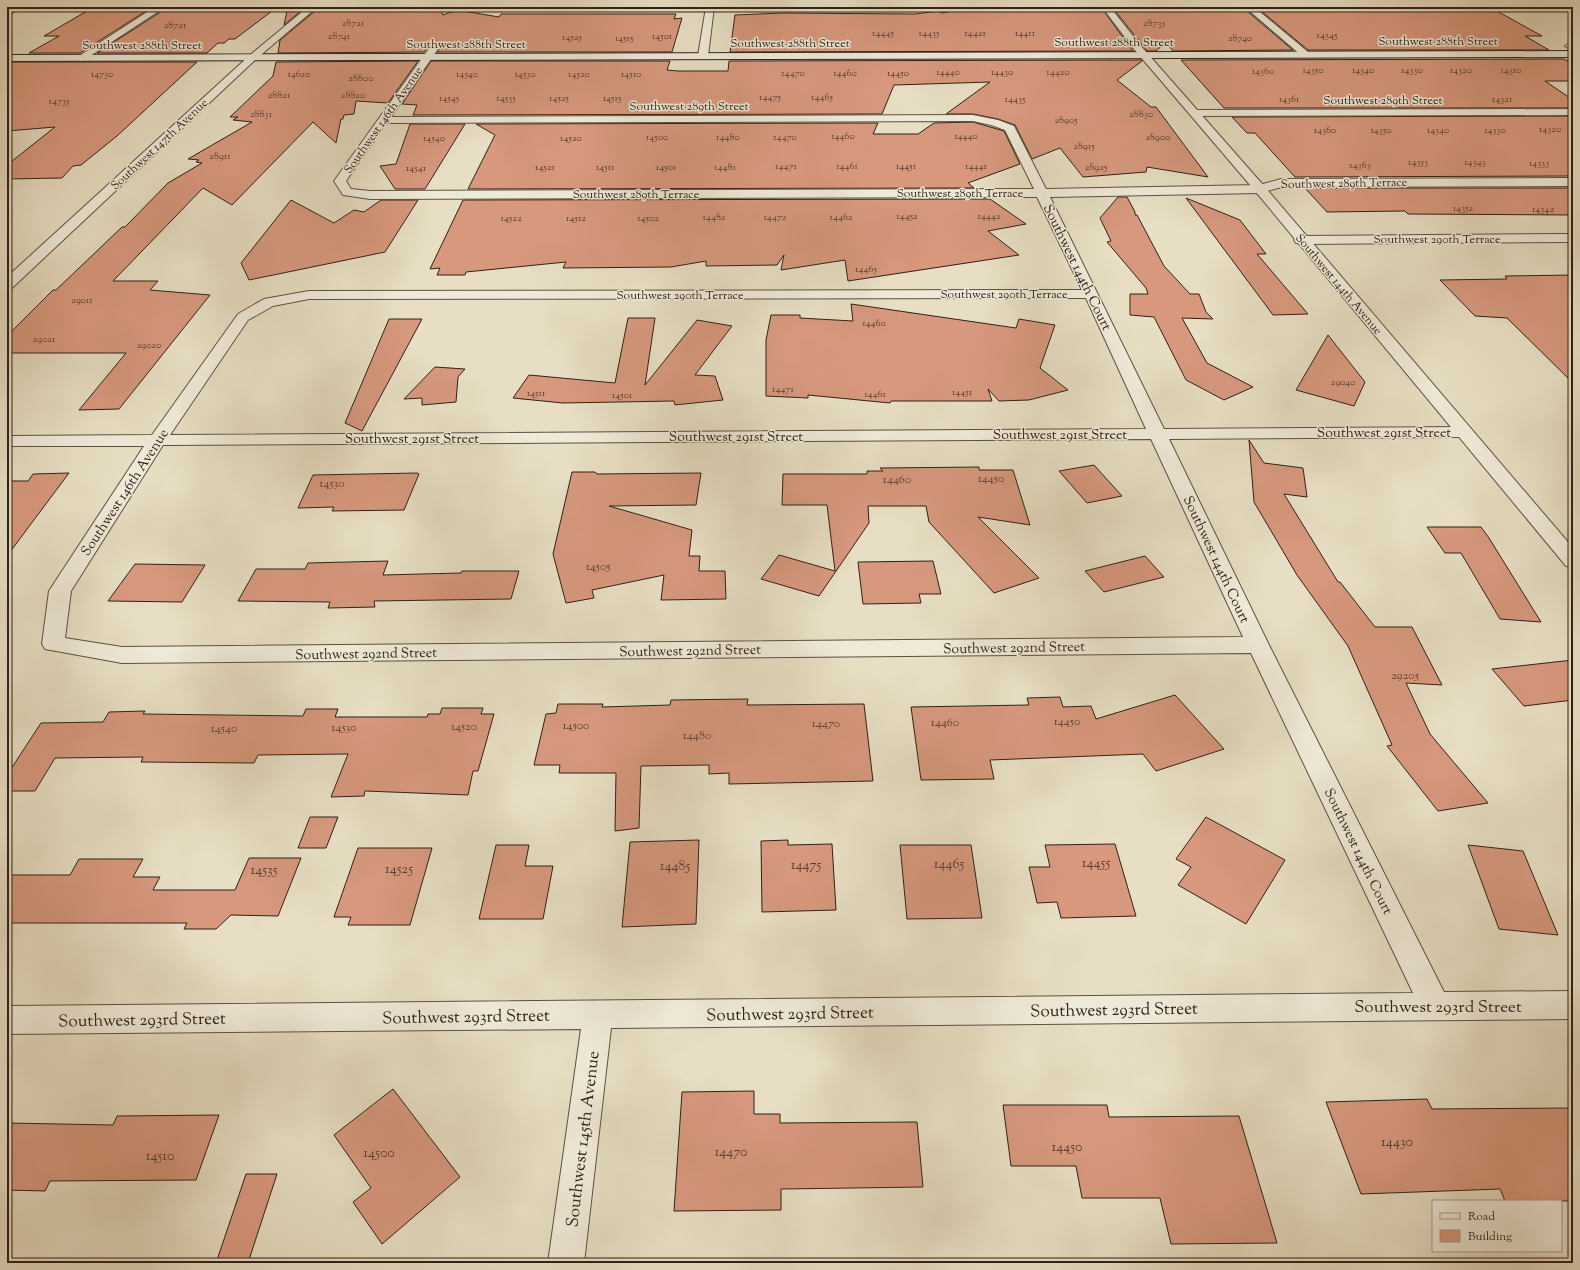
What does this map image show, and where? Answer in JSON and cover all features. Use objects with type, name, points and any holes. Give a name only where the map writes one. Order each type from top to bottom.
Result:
[{"type":"street","points":[[7,13],[18,7]]},
{"type":"street","points":[[81,58],[161,7]]},
{"type":"street","name":"Southwest 147th Avenue","points":[[7,285],[252,58],[313,7]]},
{"type":"street","points":[[703,52],[710,7]]},
{"type":"street","name":"Southwest 144th Avenue","points":[[1106,7],[1140,51],[1260,189],[1301,240],[1573,561]]},
{"type":"street","points":[[1249,7],[1305,54]]},
{"type":"street","name":"Southwest 288th Street","points":[[1140,51],[1296,47],[1572,48]]},
{"type":"street","name":"Southwest 288th Street","points":[[7,51],[261,50],[430,53],[1140,51],[1305,54],[1572,48]]},
{"type":"street","name":"Southwest 288th Street","points":[[7,58],[252,58],[430,53]]},
{"type":"street","name":"Southwest 146th Avenue","points":[[347,192],[340,181],[430,53]]},
{"type":"street","name":"Southwest 289th Street","points":[[1194,113],[1573,112]]},
{"type":"street","name":"Southwest 289th Street","points":[[384,120],[973,118],[994,122]]},
{"type":"street","name":"Southwest 144th Court","points":[[994,122],[1010,128],[1042,192],[1092,294],[1258,645],[1435,1006]]},
{"type":"street","name":"Southwest 289th Terrace","points":[[347,192],[370,195],[1042,192],[1260,189],[1281,183],[1573,182]]},
{"type":"street","name":"Southwest 290th Terrace","points":[[1301,240],[1573,238]]},
{"type":"street","name":"Southwest 290th Terrace","points":[[268,302],[309,295],[1092,294]]},
{"type":"street","name":"Southwest 146th Avenue","points":[[122,655],[53,644],[60,591],[157,440],[243,317],[268,302]]},
{"type":"street","name":"Southwest 291st Street","points":[[7,441],[1464,432]]},
{"type":"street","name":"Southwest 292nd Street","points":[[122,655],[1258,645]]},
{"type":"street","name":"Southwest 293rd Street","points":[[7,1020],[1573,1005]]},
{"type":"street","name":"Southwest 145th Avenue","points":[[566,1263],[598,1015]]},
{"type":"building","points":[[973,7],[1101,7],[1133,51],[730,52],[735,15],[782,13],[915,14],[938,11],[942,13]]},
{"type":"building","points":[[1112,7],[1221,7],[1224,11],[1247,11],[1293,50],[1173,51],[1166,42],[1156,51],[1147,51]]},
{"type":"building","points":[[348,8],[440,9],[443,15],[457,10],[499,17],[501,14],[676,14],[674,19],[682,18],[672,52],[437,52],[439,49],[433,45],[429,46],[424,52],[278,53],[280,40],[315,11],[345,11]]},
{"type":"building","points":[[1495,10],[1542,36],[1525,36],[1549,50],[1308,50],[1261,11]]},
{"type":"building","points":[[87,11],[146,11],[80,53],[29,53],[59,36],[44,36]]},
{"type":"building","points":[[162,11],[272,11],[235,39],[229,39],[224,43],[218,43],[207,53],[97,53]]},
{"type":"building","points":[[287,11],[301,11],[284,25]]},
{"type":"building","points":[[1564,59],[1573,64],[1573,81],[1545,81],[1573,100],[1573,108],[1224,108],[1181,60]]},
{"type":"building","points":[[418,61],[388,103],[356,101],[354,114],[344,115],[343,119],[341,119],[336,143],[313,122],[232,205],[203,188],[113,281],[158,281],[150,290],[210,295],[119,409],[79,410],[126,353],[7,353],[7,336],[53,290],[56,290],[122,227],[125,227],[168,183],[202,163],[196,162],[199,160],[188,159],[252,122],[233,120],[238,117],[230,117],[273,76],[276,62]]},
{"type":"building","points":[[431,61],[670,61],[667,70],[728,71],[729,61],[1142,61],[1117,80],[1151,107],[1156,107],[1208,177],[1147,167],[1146,172],[1083,177],[1060,148],[1032,159],[1015,125],[998,119],[973,114],[946,114],[990,82],[894,85],[882,114],[413,115],[417,105],[402,104]]},
{"type":"building","points":[[13,62],[197,62],[117,136],[81,165],[73,166],[62,178],[7,179],[7,165],[55,127],[7,131],[7,66]]},
{"type":"building","points":[[1573,116],[1573,176],[1295,177],[1255,133],[1247,133],[1232,117]]},
{"type":"building","points":[[973,122],[1004,131],[1020,164],[968,183],[974,188],[468,189],[495,135],[476,124],[878,123],[873,134],[918,134],[934,123]]},
{"type":"building","points":[[410,124],[465,124],[425,189],[395,189],[380,166],[396,164]]},
{"type":"building","points":[[1305,188],[1573,188],[1573,215],[1408,214],[1405,211],[1327,212]]},
{"type":"building","points":[[1118,197],[1127,197],[1135,212],[1135,215],[1137,215],[1164,266],[1190,294],[1199,294],[1206,312],[1213,319],[1182,318],[1207,363],[1253,387],[1224,400],[1186,380],[1154,317],[1130,315],[1130,294],[1148,294],[1146,288],[1107,242],[1111,241],[1100,218]]},
{"type":"building","points":[[1186,198],[1240,220],[1266,254],[1257,254],[1308,314],[1273,315]]},
{"type":"building","points":[[990,199],[1026,224],[988,231],[1019,255],[848,281],[845,260],[781,270],[784,255],[777,265],[706,266],[706,261],[671,267],[563,268],[566,262],[466,272],[465,275],[437,275],[440,268],[430,269],[463,200]]},
{"type":"building","points":[[291,200],[334,223],[354,210],[364,212],[381,200],[418,200],[385,252],[249,280],[241,263]]},
{"type":"building","points":[[1573,275],[1573,383],[1507,318],[1475,316],[1440,280],[1507,279],[1505,276]]},
{"type":"building","points":[[851,304],[1016,328],[1019,319],[1055,325],[1040,368],[1068,390],[1029,400],[999,401],[988,389],[992,401],[891,401],[890,403],[808,395],[808,398],[766,396],[766,340],[771,315],[800,315],[800,318],[853,321]]},
{"type":"building","points":[[628,318],[655,318],[645,385],[697,320],[732,326],[695,375],[715,376],[723,400],[675,405],[674,401],[563,403],[513,398],[529,375],[615,383]]},
{"type":"building","points":[[389,319],[422,319],[362,431],[345,423]]},
{"type":"building","points":[[1328,335],[1365,382],[1354,406],[1296,390]]},
{"type":"building","points":[[435,367],[465,369],[458,377],[456,402],[422,405],[422,398],[404,399]]},
{"type":"building","points":[[1249,440],[1264,463],[1303,468],[1307,497],[1284,494],[1338,582],[1340,582],[1375,627],[1412,627],[1442,685],[1406,683],[1430,734],[1488,803],[1438,811],[1387,746],[1392,745],[1348,646],[1297,575],[1254,502]]},
{"type":"building","points":[[1094,465],[1122,496],[1087,503],[1059,471]]},
{"type":"building","points":[[979,467],[979,470],[1013,470],[1030,525],[978,517],[1039,578],[994,593],[929,522],[926,506],[868,506],[869,523],[819,596],[761,579],[779,555],[835,571],[827,505],[782,505],[783,474],[867,474],[867,471],[883,471],[880,468]]},
{"type":"building","points":[[572,472],[595,472],[597,474],[701,473],[696,505],[609,506],[692,530],[689,556],[700,556],[699,571],[725,571],[726,599],[661,600],[664,575],[592,590],[594,598],[566,603],[553,554]]},
{"type":"building","points":[[69,473],[7,556],[7,481],[28,481],[33,474]]},
{"type":"building","points":[[419,474],[404,510],[332,511],[334,507],[298,508],[313,475]]},
{"type":"building","points":[[1427,527],[1481,527],[1541,622],[1500,619],[1461,553],[1445,553]]},
{"type":"building","points":[[1145,556],[1164,577],[1104,592],[1085,571]]},
{"type":"building","points":[[388,561],[383,575],[461,573],[462,571],[519,571],[511,599],[374,601],[375,607],[328,608],[330,602],[238,601],[256,569],[305,569],[308,563]]},
{"type":"building","points":[[933,561],[941,594],[919,594],[921,603],[863,604],[858,562]]},
{"type":"building","points":[[135,564],[205,565],[182,602],[108,601]]},
{"type":"building","points":[[1573,660],[1573,700],[1524,706],[1492,669]]},
{"type":"building","points":[[1175,695],[1224,749],[1156,771],[1143,754],[990,760],[994,779],[921,780],[911,707],[1029,705],[1027,698],[1060,697],[1063,707],[1091,706],[1096,719]]},
{"type":"building","points":[[748,699],[747,705],[864,704],[873,781],[729,784],[729,773],[709,774],[709,765],[641,766],[639,828],[615,831],[616,773],[559,773],[560,765],[534,765],[546,714],[556,713],[558,704],[603,704],[602,707],[670,705],[671,700]]},
{"type":"building","points":[[442,708],[483,708],[481,714],[494,714],[478,771],[473,771],[468,795],[365,791],[364,796],[331,797],[348,754],[258,755],[254,763],[141,762],[143,757],[55,758],[35,791],[7,791],[7,775],[41,723],[103,722],[109,712],[145,711],[143,714],[303,716],[306,709],[338,709],[335,717],[427,717],[428,714],[440,714]]},
{"type":"building","points":[[310,817],[338,817],[326,848],[298,848]]},
{"type":"building","points":[[1206,817],[1285,860],[1246,924],[1178,885],[1191,867],[1176,859]]},
{"type":"building","points":[[699,840],[696,924],[622,927],[630,842]]},
{"type":"building","points":[[788,840],[788,845],[832,844],[836,910],[762,912],[761,841]]},
{"type":"building","points":[[1115,844],[1136,916],[1061,918],[1057,902],[1037,903],[1029,867],[1050,867],[1045,845]]},
{"type":"building","points":[[496,845],[529,845],[525,866],[553,866],[543,919],[479,919]]},
{"type":"building","points":[[900,845],[971,845],[982,918],[907,919]]},
{"type":"building","points":[[1468,845],[1523,851],[1558,935],[1499,929]]},
{"type":"building","points":[[358,848],[432,848],[410,925],[348,925],[351,917],[334,917]]},
{"type":"building","points":[[249,858],[301,858],[278,916],[231,915],[216,929],[184,929],[187,923],[7,923],[7,875],[70,875],[79,859],[143,859],[133,877],[160,877],[153,890],[235,890]]},
{"type":"building","points":[[393,1089],[460,1177],[382,1244],[353,1202],[371,1188],[334,1135]]},
{"type":"building","points":[[754,1091],[754,1114],[780,1114],[780,1123],[917,1122],[923,1187],[781,1189],[781,1210],[674,1211],[682,1092]]},
{"type":"building","points":[[1427,1099],[1432,1109],[1573,1108],[1573,1201],[1505,1200],[1500,1189],[1361,1194],[1326,1102]]},
{"type":"building","points":[[1003,1105],[1107,1105],[1109,1117],[1239,1116],[1277,1243],[1171,1244],[1160,1198],[1082,1198],[1076,1166],[1011,1166]]},
{"type":"building","points":[[219,1115],[196,1180],[50,1181],[45,1191],[7,1190],[7,1123],[113,1125],[117,1116]]},
{"type":"building","points":[[246,1174],[277,1174],[248,1263],[216,1263]]}]
